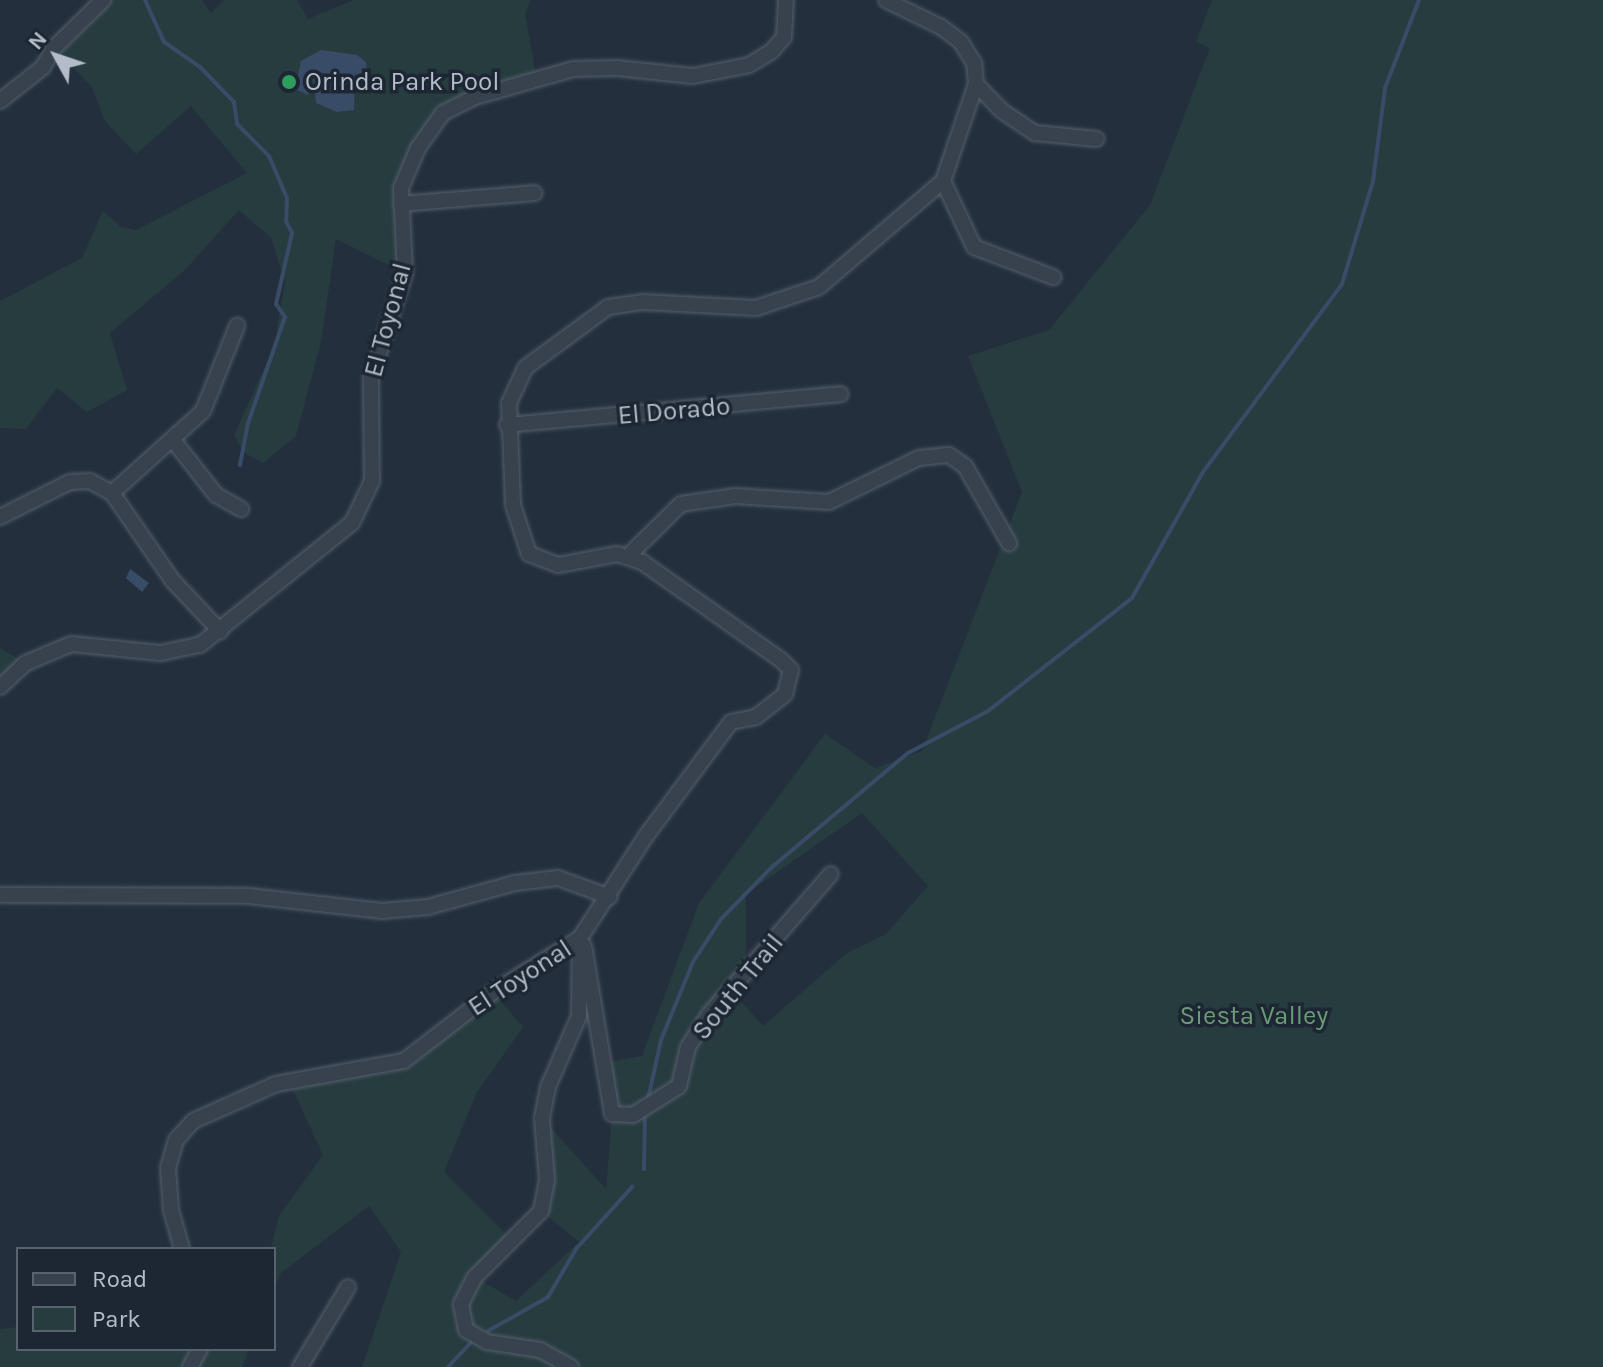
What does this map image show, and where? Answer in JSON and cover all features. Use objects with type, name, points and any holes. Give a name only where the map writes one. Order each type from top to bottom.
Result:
[{"type":"street","points":[[0,101],[43,67],[54,48],[103,0]]},
{"type":"street","name":"El Toyonal","points":[[0,687],[26,663],[59,647],[169,652],[200,645],[320,553],[352,523],[369,497],[371,378],[405,273],[401,188],[418,148],[436,120],[453,107],[573,69],[606,67],[693,76],[749,65],[771,52],[784,37],[786,0]]},
{"type":"street","points":[[886,0],[961,42],[974,63],[976,84],[943,181],[819,287],[756,308],[643,302],[608,307],[518,376],[507,425],[513,505],[529,554],[558,565],[604,555],[627,557],[681,504],[735,496],[829,502],[919,458],[949,455],[965,466],[1009,543]]},
{"type":"street","points":[[976,84],[1002,111],[1035,133],[1097,139]]},
{"type":"street","points":[[943,181],[974,247],[1053,277]]},
{"type":"street","points":[[401,204],[535,193]]},
{"type":"street","points":[[112,493],[203,411],[237,326]]},
{"type":"street","name":"El Dorado","points":[[507,425],[841,394]]},
{"type":"street","points":[[173,440],[216,495],[241,509]]},
{"type":"street","points":[[0,517],[70,482],[90,481],[112,493],[173,581],[220,631]]},
{"type":"street","name":"El Toyonal","points":[[181,1247],[171,1210],[168,1168],[176,1140],[193,1121],[276,1084],[404,1061],[493,992],[580,938],[610,897],[646,836],[731,722],[756,717],[776,704],[792,682],[791,670],[714,608],[627,557]]},
{"type":"street","name":"South Trail","points":[[580,938],[588,952],[612,1114],[646,1110],[679,1086],[688,1047],[710,1013],[831,874]]},
{"type":"street","points":[[0,895],[249,896],[382,911],[428,907],[515,883],[558,878],[610,897]]},
{"type":"street","points":[[571,1367],[540,1350],[487,1342],[466,1330],[461,1304],[475,1277],[541,1211],[547,1180],[542,1118],[548,1087],[579,1016],[580,938]]},
{"type":"street","points":[[300,1367],[348,1287]]},
{"type":"green space","points":[[103,0],[202,0],[211,13],[224,0],[297,0],[308,19],[354,0],[531,0],[525,14],[537,80],[443,113],[401,188],[405,273],[336,239],[321,342],[296,436],[263,463],[243,452],[234,435],[274,347],[285,282],[271,238],[239,210],[185,270],[110,333],[127,390],[87,412],[57,388],[26,429],[0,428],[0,301],[82,258],[103,211],[121,227],[136,230],[247,173],[191,106],[136,154],[105,121],[92,87],[54,48]]},
{"type":"green space","name":"Siesta Valley","points":[[1212,0],[1603,0],[1603,1367],[362,1367],[401,1252],[369,1206],[281,1273],[276,1284],[276,1247],[271,1247],[279,1216],[323,1155],[289,1081],[395,1065],[493,992],[523,1027],[477,1092],[444,1172],[512,1240],[475,1277],[516,1301],[579,1242],[541,1211],[542,1118],[606,1189],[612,1114],[601,1063],[642,1056],[699,903],[825,734],[875,768],[922,751],[1022,492],[968,356],[1049,330],[1150,205],[1210,48],[1196,42]],"holes":[[[862,813],[928,886],[886,934],[847,953],[763,1026],[730,989],[746,967],[746,894]]]},
{"type":"green space","points":[[0,648],[26,663],[0,687]]},
{"type":"green space","points":[[16,1327],[16,1351],[248,1351],[242,1367],[0,1367],[0,1329]]},
{"type":"water","name":"Orinda Park Pool","points":[[321,50],[357,55],[366,62],[367,87],[359,86],[355,72],[354,110],[337,112],[316,103],[313,76],[307,76],[308,95],[295,89],[301,61]]},
{"type":"water","points":[[130,569],[149,583],[142,592],[126,578]]},
{"type":"waterway","points":[[145,0],[164,42],[200,67],[234,102],[237,124],[269,156],[287,198],[286,221],[292,233],[276,304],[285,317],[248,423],[240,465]]},
{"type":"waterway","points":[[648,1099],[661,1040],[693,962],[721,919],[772,867],[908,753],[988,711],[1132,598],[1203,472],[1342,284],[1373,181],[1385,88],[1419,0]]},
{"type":"waterway","points":[[644,1169],[645,1111]]},
{"type":"waterway","points":[[488,1331],[548,1297],[576,1249],[632,1187]]},
{"type":"waterway","points":[[448,1367],[470,1343]]},
{"type":"place","name":"Orinda Park Pool","points":[[289,82]]}]
